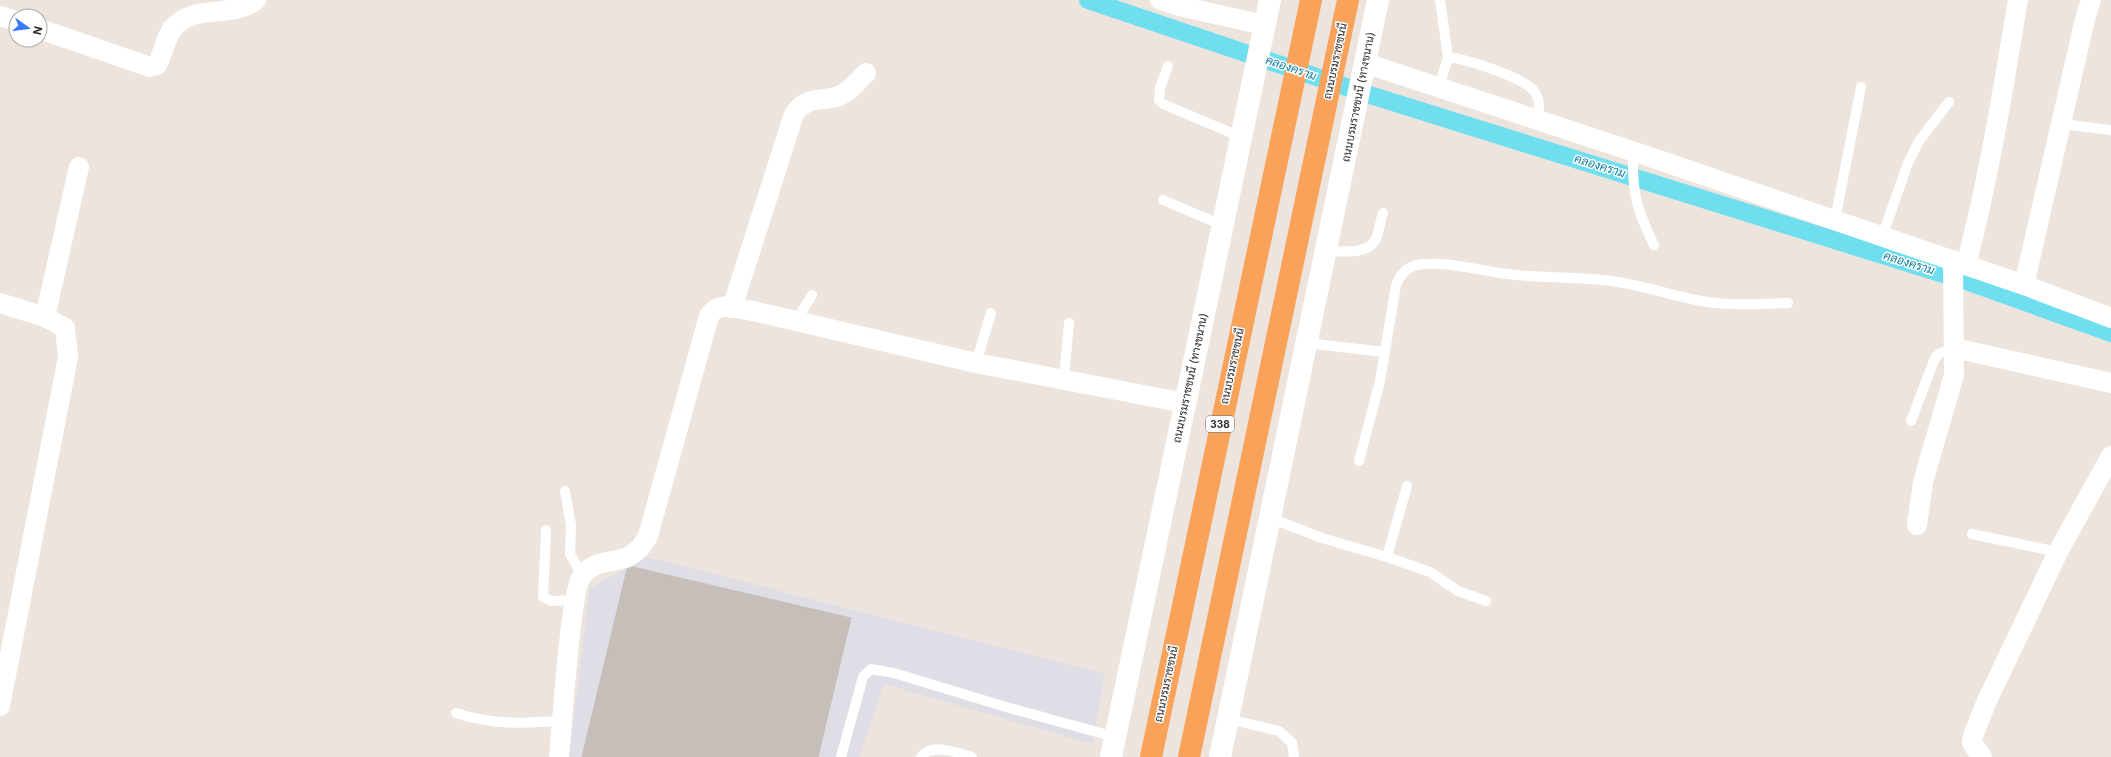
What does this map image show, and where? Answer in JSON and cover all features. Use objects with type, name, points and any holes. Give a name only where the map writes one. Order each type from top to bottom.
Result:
[{"type":"highway","name":"ถนนบรมราชชนนี","points":[[1151,757],[1222,414],[1311,0]]},
{"type":"highway","name":"ถนนบรมราชชนนี","points":[[1189,757],[1348,0]]},
{"type":"main road","name":"ถนนบรมราชชนนี (ทางขนาน)","points":[[1113,747],[1270,0]]},
{"type":"main road","name":"ถนนบรมราชชนนี (ทางขนาน)","points":[[1220,757],[1378,0]]},
{"type":"street","points":[[48,32],[150,67],[157,65],[173,28],[190,15],[228,10],[250,5],[256,0]]},
{"type":"street","points":[[1160,0],[1264,28]]},
{"type":"street","points":[[1917,525],[1923,482],[1956,364],[1954,348],[1956,270],[1981,208],[1992,154],[2018,0]]},
{"type":"street","points":[[2024,285],[2085,19],[2091,0]]},
{"type":"street","points":[[1364,66],[1439,88],[1538,121],[1633,157],[1835,220],[1882,237],[1956,270],[2024,285],[2111,318]]},
{"type":"street","points":[[732,308],[794,114],[800,106],[808,101],[839,96],[848,90],[866,73]]},
{"type":"street","points":[[45,317],[79,167]]},
{"type":"street","points":[[0,303],[45,317],[65,328],[68,357],[0,706]]},
{"type":"street","points":[[559,757],[574,600],[582,574],[594,566],[631,556],[641,549],[648,536],[709,316],[713,309],[721,306],[732,308],[976,362],[1185,403]]},
{"type":"street","points":[[1954,348],[2111,383]]},
{"type":"street","points":[[1982,757],[1972,743],[1973,736],[2058,552],[2111,456]]},
{"type":"lane","points":[[1439,88],[1448,57],[1440,0]]},
{"type":"lane","points":[[1448,57],[1481,65],[1521,82],[1533,90],[1539,101],[1538,121]]},
{"type":"lane","points":[[1168,66],[1160,88],[1159,100],[1163,104],[1241,137]]},
{"type":"lane","points":[[1835,220],[1861,86]]},
{"type":"lane","points":[[1882,237],[1908,163],[1920,141],[1949,102]]},
{"type":"lane","points":[[2062,124],[2111,130]]},
{"type":"lane","points":[[1633,157],[1632,183],[1642,220],[1654,245]]},
{"type":"lane","points":[[1163,200],[1222,225]]},
{"type":"lane","points":[[1326,251],[1360,250],[1369,247],[1375,240],[1382,213]]},
{"type":"lane","points":[[1359,461],[1380,381],[1396,285],[1399,277],[1406,269],[1415,265],[1433,264],[1508,275],[1604,280],[1716,302],[1788,303]]},
{"type":"lane","points":[[796,321],[812,295]]},
{"type":"lane","points":[[976,362],[991,313]]},
{"type":"lane","points":[[1064,379],[1069,323]]},
{"type":"lane","points":[[1307,343],[1384,352]]},
{"type":"lane","points":[[1911,421],[1934,358],[1940,353],[1954,348]]},
{"type":"lane","points":[[1387,557],[1407,486]]},
{"type":"lane","points":[[565,491],[571,525],[570,554],[582,574]]},
{"type":"lane","points":[[1270,518],[1322,538],[1387,557],[1430,572],[1458,591],[1486,601]]},
{"type":"lane","points":[[546,530],[543,598],[551,601],[574,600]]},
{"type":"lane","points":[[1972,534],[2058,552]]},
{"type":"lane","points":[[841,757],[862,677],[871,669],[894,673],[1006,707],[1113,747]]},
{"type":"lane","points":[[456,713],[474,719],[507,723],[530,724],[563,720]]},
{"type":"lane","points":[[1228,719],[1279,731],[1292,743],[1294,757]]},
{"type":"lane","points":[[921,757],[924,752],[936,749],[972,757]]},
{"type":"shaded area","points":[[647,557],[1105,674],[1092,744],[884,684],[859,757],[569,757],[590,588]]},
{"type":"building","points":[[633,567],[851,618],[818,757],[582,757],[627,569]]},
{"type":"waterway","name":"คลองคราม","points":[[1088,0],[1370,95],[1972,283],[2111,333]]}]
